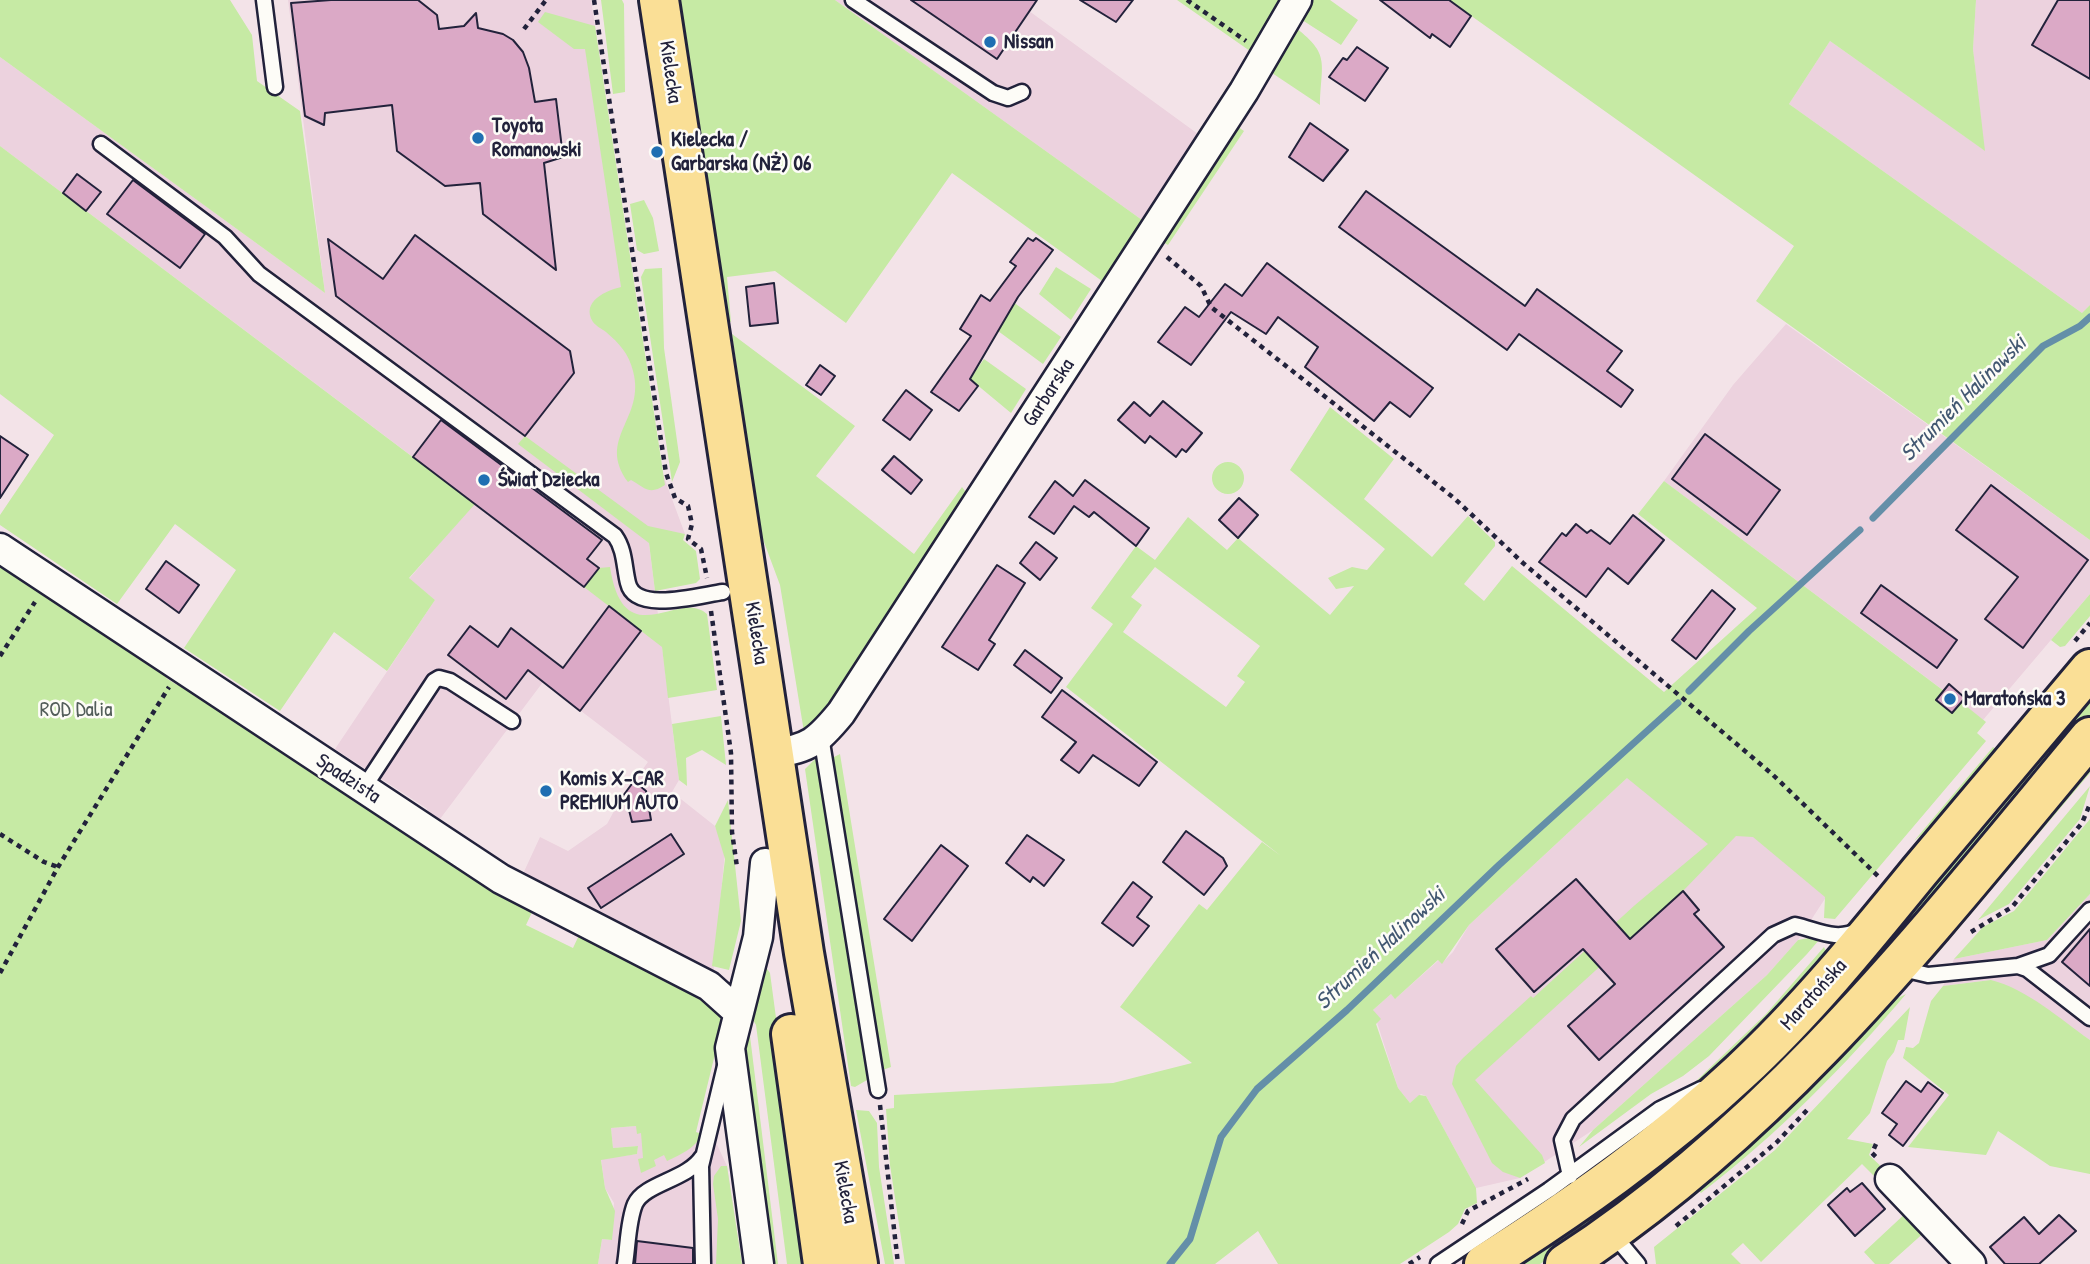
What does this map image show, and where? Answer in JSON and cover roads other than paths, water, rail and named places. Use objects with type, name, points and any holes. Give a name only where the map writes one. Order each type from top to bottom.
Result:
[{"type":"main road","name":"Kielecka","points":[[634,0],[752,870],[823,1264]]},
{"type":"main road","name":"Kielecka","points":[[659,0],[830,1110],[858,1264]]},
{"type":"main road","name":"Maratońska","points":[[1485,1264],[1604,1185],[1740,1072],[1839,969],[2090,669]]},
{"type":"main road","name":"Maratońska","points":[[1565,1264],[1612,1233],[1689,1173],[1760,1112],[1836,1036],[1897,968],[2090,737]]},
{"type":"street","name":"Garbarska","points":[[774,753],[806,747],[821,736],[856,690],[1146,243],[1297,0]]},
{"type":"street","name":"Spadzista","points":[[0,548],[512,886],[709,986],[738,1012]]},
{"type":"street","points":[[752,870],[762,914],[730,1048],[759,1264]]},
{"type":"street","points":[[709,986],[728,989],[747,981]]},
{"type":"street","points":[[1890,1179],[1970,1264]]},
{"type":"lane","points":[[264,0],[275,87]]},
{"type":"lane","points":[[853,0],[993,93],[1008,98],[1022,92]]},
{"type":"lane","points":[[101,144],[225,237],[259,274],[615,536],[622,548],[628,585],[638,597],[650,602],[716,593]]},
{"type":"lane","points":[[363,789],[434,681],[439,678],[450,681],[512,721]]},
{"type":"lane","points":[[821,736],[878,1090]]},
{"type":"lane","points":[[1570,1176],[1562,1140],[1573,1119],[1773,935],[1795,925],[1828,935],[1845,936],[1857,931],[1898,898]]},
{"type":"lane","points":[[1897,968],[1928,975],[2018,966],[2049,955],[2089,912]]},
{"type":"lane","points":[[2018,966],[2027,969],[2090,1018]]},
{"type":"lane","points":[[703,1264],[703,1156],[730,1048]]},
{"type":"lane","points":[[1438,1264],[1570,1176],[1670,1103],[1740,1072]]},
{"type":"lane","points":[[625,1264],[636,1201],[646,1192],[690,1171],[703,1156]]},
{"type":"lane","points":[[1612,1233],[1638,1264]]},
{"type":"waterway","name":"Strumień Halinowski","points":[[1873,518],[2043,346],[2080,326],[2090,317]]},
{"type":"waterway","name":"Strumień Halinowski","points":[[1689,691],[1749,631],[1860,530]]},
{"type":"waterway","name":"Strumień Halinowski","points":[[1170,1264],[1190,1239],[1221,1137],[1257,1089],[1347,1010],[1499,865],[1678,703]]},
{"type":"place","name":"Nissan","points":[[990,42]]},
{"type":"place","name":"Toyota Romanowski","points":[[478,138]]},
{"type":"place","name":"Kielecka / Garbarska (NŻ) 06","points":[[657,152]]},
{"type":"place","name":"Świat Dziecka","points":[[484,480]]},
{"type":"place","name":"Maratońska 3","points":[[1950,699]]},
{"type":"place","name":"Komis X-CAR PREMIUM AUTO","points":[[546,791]]},
{"type":"park label","name":"ROD Dalia","points":[[76,710]]}]
